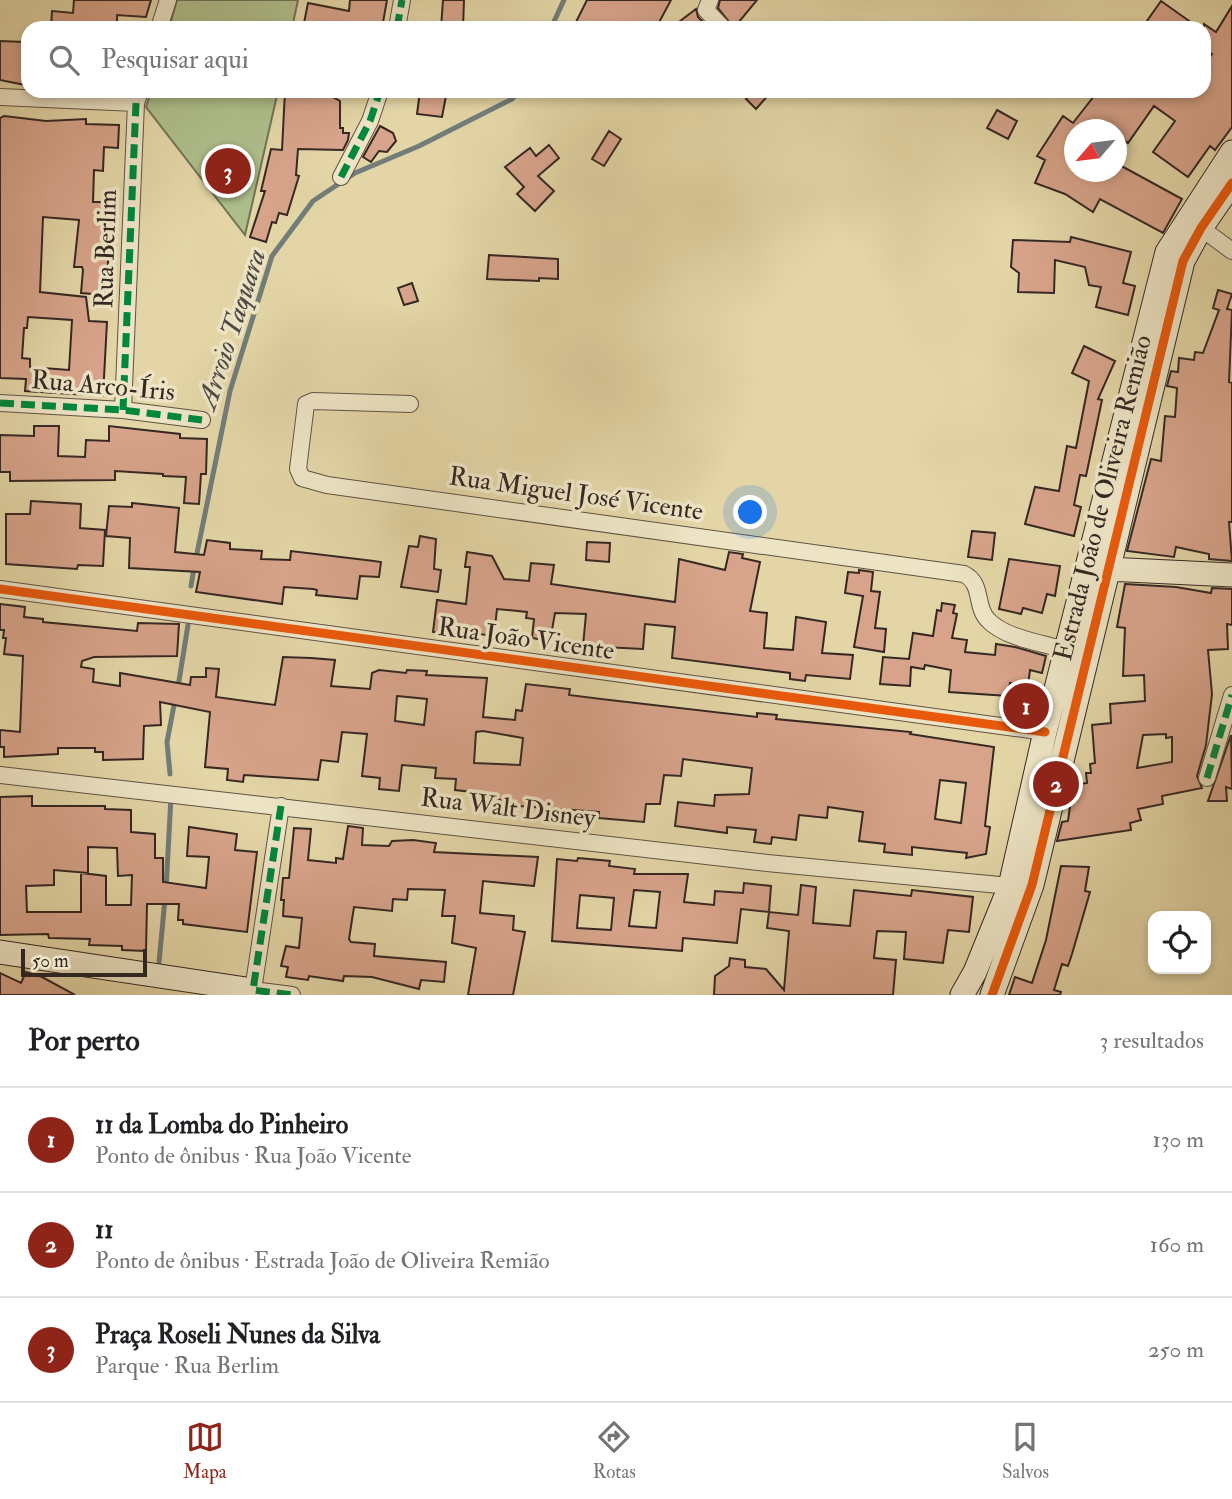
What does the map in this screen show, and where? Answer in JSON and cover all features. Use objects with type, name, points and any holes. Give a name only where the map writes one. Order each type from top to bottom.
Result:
[{"type":"main road","name":"Estrada João de Oliveira Remião","points":[[962,995],[975,972],[1010,886],[1045,732],[1068,651],[1167,252],[1232,152]]},
{"type":"main road","name":"Estrada João de Oliveira Remião","points":[[992,995],[1032,885],[1183,261],[1201,228],[1232,183]]},
{"type":"main road","points":[[1107,569],[1232,575]]},
{"type":"main road","points":[[0,953],[252,993]]},
{"type":"street","points":[[161,21],[168,0]]},
{"type":"street","points":[[398,21],[402,0]]},
{"type":"street","points":[[710,0],[706,10],[716,21]]},
{"type":"street","points":[[0,96],[21,96]]},
{"type":"street","name":"Rua Berlim","points":[[124,410],[138,98]]},
{"type":"street","points":[[341,177],[370,121],[378,98]]},
{"type":"street","points":[[1201,228],[1232,251]]},
{"type":"street","name":"Rua Miguel José Vicente","points":[[410,404],[313,401],[306,404],[298,469],[302,478],[327,485],[964,574],[973,578],[977,585],[981,608],[987,620],[1003,630],[1068,651]]},
{"type":"street","name":"Rua Arco-Íris","points":[[0,403],[124,410],[202,420]]},
{"type":"street","name":"Rua João Vicente","points":[[0,589],[1045,732]]},
{"type":"street","points":[[1207,778],[1232,695]]},
{"type":"street","name":"Rua Walt Disney","points":[[0,775],[767,863],[1010,886]]},
{"type":"street","points":[[281,806],[252,993],[292,995]]},
{"type":"green space","points":[[177,0],[298,0],[294,21],[171,21]]},
{"type":"green space","points":[[149,98],[276,98],[245,235],[146,107]]},
{"type":"building","points":[[74,0],[151,0],[146,17],[117,15],[117,21],[51,21],[52,11],[73,13]]},
{"type":"building","points":[[350,0],[387,0],[383,21],[304,21],[308,3],[349,11]]},
{"type":"building","points":[[443,0],[464,0],[463,21],[442,21]]},
{"type":"building","points":[[587,0],[671,0],[660,21],[576,21]]},
{"type":"building","points":[[720,0],[757,0],[740,21],[728,21],[718,8]]},
{"type":"building","points":[[1161,1],[1189,21],[1147,21]]},
{"type":"building","points":[[1232,6],[1232,127],[1215,150],[1210,146],[1188,177],[1153,152],[1175,121],[1154,106],[1128,143],[1127,119],[1076,119],[1093,98],[1211,98],[1211,29],[1216,32]]},
{"type":"building","points":[[696,9],[702,21],[680,21]]},
{"type":"building","points":[[0,41],[21,42],[21,84],[0,80]]},
{"type":"building","points":[[285,98],[335,98],[340,101],[340,128],[343,128],[343,133],[349,133],[343,150],[298,149],[296,175],[299,176],[287,215],[279,213],[276,223],[272,222],[266,242],[250,237],[265,191],[261,191],[271,149],[282,150]]},
{"type":"building","points":[[419,98],[446,98],[442,117],[417,114]]},
{"type":"building","points":[[747,98],[766,98],[756,109]]},
{"type":"building","points":[[997,110],[1017,121],[1008,139],[987,128]]},
{"type":"building","points":[[4,116],[46,121],[86,119],[86,124],[119,125],[118,148],[104,147],[103,171],[94,170],[93,202],[106,202],[105,211],[109,211],[109,254],[104,295],[81,293],[83,270],[82,267],[74,267],[79,220],[43,217],[40,292],[86,297],[89,321],[107,322],[103,396],[25,391],[26,379],[0,378],[0,118]],"holes":[[[28,317],[72,320],[69,370],[30,367],[30,359],[22,358],[24,328],[27,328]]]},
{"type":"building","points":[[1063,116],[1067,119],[1064,119],[1064,182],[1127,182],[1127,169],[1182,199],[1163,233],[1100,199],[1093,212],[1065,194],[1035,183],[1045,160],[1037,156]]},
{"type":"building","points":[[380,126],[393,133],[396,141],[387,152],[379,151],[371,162],[363,157]]},
{"type":"building","points":[[609,131],[621,139],[604,166],[592,159]]},
{"type":"building","points":[[549,145],[559,158],[538,176],[554,191],[535,211],[517,194],[524,187],[505,167],[530,148],[536,156]]},
{"type":"building","points":[[1071,237],[1131,252],[1123,283],[1135,286],[1128,315],[1096,307],[1101,287],[1089,285],[1085,267],[1055,260],[1054,293],[1018,292],[1019,273],[1011,267],[1013,240],[1070,242]]},
{"type":"building","points":[[489,255],[558,259],[558,279],[487,279]]},
{"type":"building","points":[[412,283],[418,301],[404,305],[398,288]]},
{"type":"building","points":[[1218,290],[1232,294],[1227,309],[1232,310],[1229,382],[1232,383],[1232,522],[1229,522],[1232,561],[1209,559],[1209,554],[1176,547],[1174,557],[1127,551],[1151,459],[1161,461],[1165,416],[1175,417],[1177,388],[1167,386],[1171,371],[1178,372],[1179,358],[1194,360],[1195,352],[1203,353],[1219,310],[1213,308]]},
{"type":"building","points":[[1084,346],[1115,361],[1098,399],[1102,400],[1086,476],[1080,475],[1074,505],[1081,507],[1074,536],[1025,524],[1035,487],[1059,491],[1067,446],[1076,448],[1089,381],[1072,373]]},
{"type":"building","points":[[34,426],[59,426],[58,456],[85,457],[86,440],[109,441],[109,426],[180,434],[180,438],[207,439],[206,474],[201,474],[199,504],[184,503],[186,477],[163,474],[115,471],[115,480],[10,481],[10,472],[0,472],[0,435],[34,436]]},
{"type":"building","points":[[31,501],[81,504],[80,528],[105,530],[103,566],[78,565],[77,569],[6,564],[6,514],[30,514]]},
{"type":"building","points":[[132,503],[179,508],[175,552],[204,555],[207,540],[230,543],[230,549],[262,551],[261,559],[290,560],[291,551],[381,562],[379,577],[360,576],[357,599],[316,595],[317,590],[313,589],[284,587],[282,604],[196,592],[200,572],[129,568],[130,538],[106,536],[109,506],[132,507]]},
{"type":"building","points":[[972,531],[995,533],[992,560],[968,557]]},
{"type":"building","points":[[420,536],[436,539],[434,569],[441,570],[438,592],[401,587],[409,546],[418,547]]},
{"type":"building","points":[[587,542],[610,543],[609,562],[586,560]]},
{"type":"building","points":[[467,552],[492,556],[504,579],[529,581],[531,563],[554,565],[551,584],[675,602],[679,559],[725,570],[729,552],[743,554],[742,558],[760,562],[750,611],[767,613],[764,648],[793,650],[796,617],[826,622],[822,653],[853,655],[850,679],[806,675],[805,681],[790,679],[790,673],[672,658],[675,627],[645,624],[643,649],[583,646],[586,614],[555,613],[550,641],[532,638],[534,619],[526,618],[527,612],[497,609],[494,636],[448,630],[448,634],[433,632],[437,600],[466,604],[470,567],[465,567]]},
{"type":"building","points":[[1009,559],[1060,566],[1055,596],[1047,594],[1042,613],[1023,608],[1021,614],[999,609]]},
{"type":"building","points":[[859,570],[873,572],[871,591],[880,592],[875,628],[886,629],[884,652],[854,647],[863,596],[845,593],[848,572],[859,573]]},
{"type":"building","points":[[1125,584],[1176,587],[1211,593],[1212,588],[1232,589],[1232,625],[1227,624],[1228,649],[1208,650],[1212,694],[1206,745],[1197,776],[1202,788],[1162,796],[1163,804],[1138,809],[1141,820],[1130,823],[1131,830],[1057,841],[1062,822],[1068,821],[1073,785],[1087,783],[1086,773],[1091,773],[1090,764],[1095,763],[1092,725],[1111,723],[1110,704],[1145,701],[1144,675],[1123,676],[1125,628],[1117,627]],"holes":[[[1166,734],[1166,738],[1172,737],[1172,762],[1137,768],[1143,735]]]},
{"type":"building","points":[[942,603],[955,605],[953,613],[957,614],[952,638],[967,640],[965,652],[995,655],[996,644],[1015,647],[1046,656],[1042,673],[1030,670],[1028,686],[1010,683],[1008,696],[949,692],[951,670],[925,665],[924,669],[911,667],[910,686],[880,684],[883,657],[909,659],[913,633],[933,636],[937,610],[941,611]]},
{"type":"building","points":[[0,604],[25,607],[24,617],[43,619],[43,622],[137,631],[138,623],[179,624],[177,656],[94,657],[82,661],[81,667],[94,669],[93,682],[120,686],[120,673],[190,685],[191,677],[206,677],[206,668],[219,669],[216,697],[275,705],[283,657],[311,658],[335,660],[331,686],[370,689],[372,673],[379,670],[406,673],[407,670],[427,671],[426,675],[487,678],[483,717],[515,720],[516,710],[522,711],[526,684],[570,689],[569,695],[757,717],[757,713],[777,715],[776,719],[911,732],[910,734],[994,747],[985,826],[990,827],[986,854],[966,858],[967,853],[912,847],[912,855],[884,852],[885,844],[859,841],[863,812],[828,807],[827,818],[799,815],[796,840],[772,837],[771,844],[754,842],[756,830],[727,827],[727,833],[675,826],[678,802],[714,806],[715,795],[749,794],[752,768],[683,759],[681,776],[664,775],[660,804],[646,804],[644,822],[599,818],[599,812],[504,805],[504,800],[482,798],[482,793],[455,790],[456,779],[435,778],[436,768],[402,765],[399,791],[379,789],[380,778],[362,776],[367,734],[342,732],[338,762],[321,760],[318,780],[244,775],[243,782],[227,780],[228,769],[205,767],[210,712],[160,702],[161,725],[144,726],[143,759],[103,760],[103,752],[95,752],[95,748],[58,748],[58,754],[4,757],[4,747],[0,747],[0,730],[20,732],[23,656],[4,654],[6,638],[3,638],[4,630],[0,630]],"holes":[[[397,696],[427,699],[424,725],[395,721]],[[476,732],[523,738],[520,765],[474,763]],[[940,780],[966,783],[961,823],[935,819]]]},
{"type":"building","points":[[1231,735],[1232,789],[1226,787],[1227,801],[1208,801]]},
{"type":"building","points":[[32,796],[32,806],[105,806],[105,809],[131,810],[131,832],[155,834],[155,858],[163,858],[163,882],[206,888],[209,857],[187,856],[189,827],[237,834],[235,850],[257,852],[247,932],[183,924],[183,920],[178,920],[179,904],[147,904],[146,951],[122,950],[122,946],[89,945],[90,939],[49,938],[48,934],[0,935],[0,797]],"holes":[[[88,847],[117,848],[118,876],[132,875],[131,905],[106,905],[106,876],[81,873],[81,912],[27,912],[26,886],[54,885],[54,870],[88,873]]]},
{"type":"building","points":[[348,826],[363,828],[362,845],[389,846],[392,841],[413,840],[436,843],[434,852],[538,857],[534,886],[483,881],[480,913],[514,916],[513,930],[525,932],[513,995],[468,995],[476,948],[452,943],[455,916],[442,916],[445,890],[408,889],[407,900],[393,899],[392,911],[354,907],[349,939],[351,942],[375,944],[374,956],[446,962],[444,982],[421,980],[419,989],[372,977],[344,976],[343,981],[309,976],[308,980],[286,977],[288,967],[281,966],[286,946],[299,948],[302,918],[283,916],[284,900],[281,900],[283,878],[289,878],[294,828],[311,829],[308,860],[336,863],[336,858],[343,859]]},
{"type":"building","points":[[578,858],[610,861],[609,866],[635,869],[634,874],[688,874],[684,902],[714,905],[715,891],[743,893],[744,883],[771,886],[769,912],[741,909],[737,943],[683,938],[682,951],[552,941],[557,859],[577,861]],"holes":[[[634,890],[660,892],[656,928],[629,926]],[[580,895],[614,898],[611,930],[577,928]]]},
{"type":"building","points":[[1061,866],[1089,867],[1085,891],[1090,892],[1068,966],[1062,964],[1054,990],[1061,992],[1060,995],[1009,995],[1015,977],[1032,983],[1046,940]]},
{"type":"building","points":[[801,885],[816,887],[813,923],[850,926],[854,890],[911,896],[912,890],[973,897],[969,932],[948,930],[943,963],[904,959],[906,932],[877,931],[874,958],[896,960],[893,995],[714,995],[715,976],[729,966],[730,958],[745,960],[745,967],[766,969],[784,990],[789,931],[767,928],[769,912],[798,915]]},
{"type":"building","points":[[26,972],[42,977],[75,995],[0,995],[0,973],[21,983]]},
{"type":"waterway","name":"Arroio Taquara","points":[[554,21],[564,0]]},
{"type":"waterway","name":"Arroio Taquara","points":[[196,558],[230,391],[272,256],[313,201],[355,173],[419,146],[513,98]]},
{"type":"waterway","name":"Arroio Taquara","points":[[191,586],[194,568]]},
{"type":"waterway","name":"Arroio Taquara","points":[[178,687],[188,625]]},
{"type":"waterway","name":"Arroio Taquara","points":[[170,774],[167,742],[175,700]]},
{"type":"waterway","name":"Arroio Taquara","points":[[166,889],[171,797]]},
{"type":"waterway","name":"Arroio Taquara","points":[[159,962],[165,899]]},
{"type":"marked path","points":[[398,21],[402,0]]},
{"type":"marked path","points":[[341,177],[370,121],[378,98]]},
{"type":"marked path","points":[[123,410],[136,103]]},
{"type":"marked path","points":[[0,403],[123,410],[202,420]]},
{"type":"marked path","points":[[1207,778],[1232,695]]},
{"type":"marked path","points":[[281,806],[253,990],[292,995]]},
{"type":"cycle path","points":[[992,995],[1032,885],[1183,261],[1201,228],[1232,183]]},
{"type":"cycle path","points":[[0,589],[1045,732]]},
{"type":"place","name":"Praça Roseli Nunes da Silva","points":[[228,171]]},
{"type":"place","name":"11 da Lomba do Pinheiro","points":[[1026,706]]},
{"type":"place","name":"11","points":[[1056,784]]}]
